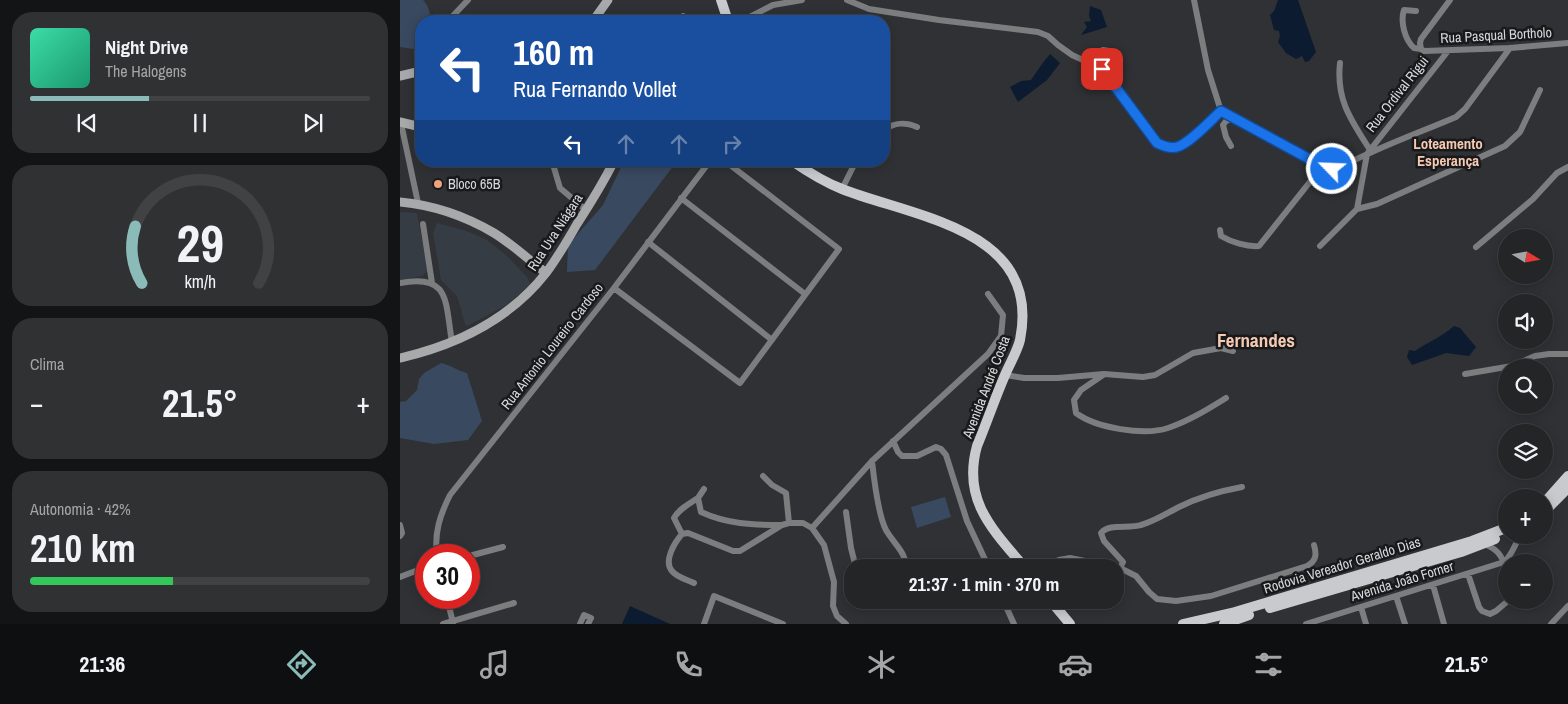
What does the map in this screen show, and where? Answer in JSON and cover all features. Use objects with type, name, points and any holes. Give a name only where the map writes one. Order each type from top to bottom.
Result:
[{"type":"main road","points":[[597,15],[608,0]]},
{"type":"main road","points":[[721,0],[726,15]]},
{"type":"main road","points":[[400,76],[415,72]]},
{"type":"main road","points":[[401,123],[415,126]]},
{"type":"main road","name":"Rua Uva Niágara","points":[[400,358],[452,342],[475,331],[506,312],[521,300],[546,274],[611,167]]},
{"type":"main road","name":"Avenida André Costa","points":[[801,167],[823,181],[842,189],[935,221],[972,236],[987,246],[1010,268],[1020,292],[1022,315],[1019,342],[973,461],[974,489],[989,523],[1018,559]]},
{"type":"main road","points":[[400,202],[418,204],[449,212],[495,234],[546,274]]},
{"type":"main road","points":[[1553,493],[1568,476]]},
{"type":"main road","points":[[1553,503],[1568,488]]},
{"type":"main road","name":"Rodovia Vereador Geraldo Dias","points":[[1183,624],[1235,612],[1472,541],[1498,531]]},
{"type":"main road","name":"Rodovia Vereador Geraldo Dias","points":[[1224,624],[1498,538]]},
{"type":"main road","points":[[1058,609],[1070,624]]},
{"type":"street","points":[[454,15],[468,0]]},
{"type":"street","points":[[754,15],[774,5],[802,0]]},
{"type":"street","points":[[847,0],[869,9],[1038,32],[1048,36],[1072,55],[1102,69],[1157,143],[1163,146],[1177,147],[1184,143],[1221,111]]},
{"type":"street","points":[[1194,0],[1208,70],[1221,111],[1329,168]]},
{"type":"street","points":[[1423,50],[1420,43],[1422,39],[1450,0]]},
{"type":"street","points":[[1416,11],[1404,10],[1402,21],[1410,44],[1414,48],[1423,50]]},
{"type":"street","name":"Rua Pasqual Bortholo","points":[[1423,50],[1448,51],[1568,44]]},
{"type":"street","points":[[1220,230],[1222,236],[1232,241],[1259,246],[1313,178],[1329,168],[1343,165],[1368,152],[1456,117],[1510,48]]},
{"type":"street","points":[[1087,62],[1103,50],[1113,52],[1118,57],[1118,62],[1109,78]]},
{"type":"street","name":"Rua Ordival Rigui","points":[[1368,152],[1448,51]]},
{"type":"street","points":[[1340,63],[1339,84],[1341,96],[1368,152],[1357,210]]},
{"type":"street","points":[[1320,246],[1357,210],[1376,204],[1505,146],[1520,132],[1540,90]]},
{"type":"street","points":[[1231,146],[1223,125],[1226,121],[1233,118]]},
{"type":"street","points":[[890,126],[903,122],[917,127]]},
{"type":"street","points":[[401,123],[418,204]]},
{"type":"street","points":[[554,167],[560,188],[586,210]]},
{"type":"street","name":"Rua Antonio Loureiro Cardoso","points":[[435,544],[438,525],[450,495],[614,288],[705,167]]},
{"type":"street","points":[[614,288],[740,383],[839,249],[734,167]]},
{"type":"street","points":[[842,189],[853,167]]},
{"type":"street","points":[[1476,247],[1533,199],[1557,173],[1568,167]]},
{"type":"street","points":[[681,198],[805,294]]},
{"type":"street","points":[[423,224],[432,283]]},
{"type":"street","points":[[648,242],[772,340]]},
{"type":"street","points":[[400,283],[415,280],[432,283],[439,288],[444,295],[452,342]]},
{"type":"street","points":[[812,528],[872,461],[988,354],[1001,336],[1003,315],[988,294]]},
{"type":"street","points":[[1005,375],[1024,378],[1058,378],[1104,374],[1149,376],[1193,353],[1221,348],[1233,351]]},
{"type":"street","points":[[1465,374],[1512,366],[1535,356],[1568,354]]},
{"type":"street","points":[[1104,374],[1081,390],[1074,400],[1076,413],[1084,420],[1113,429],[1167,429],[1194,417],[1226,398]]},
{"type":"street","points":[[893,441],[902,456],[917,456],[936,446],[946,455],[967,521],[985,559]]},
{"type":"street","points":[[872,461],[876,494],[886,529],[902,550],[906,559]]},
{"type":"street","points":[[763,476],[772,486],[786,493],[785,524]]},
{"type":"street","points":[[1120,559],[1104,541],[1101,533],[1104,530],[1112,527],[1132,528],[1151,522],[1204,496],[1242,487]]},
{"type":"street","points":[[682,534],[674,518],[681,510],[698,498],[704,489]]},
{"type":"street","points":[[698,498],[701,512],[734,524],[803,523],[812,528],[824,545],[834,582],[832,606],[837,616],[846,624]]},
{"type":"street","points":[[846,512],[854,559]]},
{"type":"street","points":[[694,583],[673,573],[670,569],[670,556],[673,547],[682,534],[688,533],[733,551],[740,551],[785,524]]},
{"type":"street","points":[[400,525],[401,535]]},
{"type":"street","points":[[1484,544],[1496,550],[1498,554]]},
{"type":"street","points":[[1124,570],[1136,576],[1157,599],[1176,602],[1211,596],[1307,566],[1314,559],[1316,553],[1314,545]]},
{"type":"street","points":[[480,553],[502,547]]},
{"type":"street","name":"Avenida João Forner","points":[[1306,624],[1326,621],[1361,607],[1498,567]]},
{"type":"street","points":[[400,577],[415,571]]},
{"type":"street","points":[[1468,574],[1478,607],[1490,614],[1498,609]]},
{"type":"street","points":[[1433,585],[1444,624]]},
{"type":"street","points":[[704,624],[714,596],[783,624]]},
{"type":"street","points":[[1396,596],[1405,624]]},
{"type":"street","points":[[443,624],[514,603]]},
{"type":"street","points":[[1551,624],[1568,606]]},
{"type":"street","points":[[1361,607],[1366,624]]},
{"type":"street","points":[[450,609],[453,622]]},
{"type":"street","points":[[1007,609],[1014,624]]},
{"type":"street","points":[[580,624],[584,615],[591,618],[588,624]]},
{"type":"shaded area","points":[[400,0],[423,0],[430,15],[415,15],[415,48],[400,47]]},
{"type":"shaded area","points":[[1278,0],[1298,0],[1316,52],[1309,61],[1305,62],[1302,56],[1296,59],[1286,53],[1278,42],[1279,31],[1274,30],[1270,15],[1274,11]]},
{"type":"shaded area","points":[[1090,6],[1101,10],[1107,27],[1081,35],[1087,27],[1084,22],[1091,21],[1089,16]]},
{"type":"shaded area","points":[[1050,54],[1060,63],[1047,80],[1018,102],[1010,87],[1021,81],[1031,80]]},
{"type":"shaded area","points":[[621,167],[672,167],[595,270],[567,272],[568,245],[603,205]]},
{"type":"shaded area","points":[[400,212],[417,213],[428,271],[422,276],[400,280]]},
{"type":"shaded area","points":[[437,223],[467,231],[487,240],[506,255],[527,277],[531,285],[507,305],[467,326],[457,296],[441,280],[433,233]]},
{"type":"shaded area","points":[[1454,326],[1460,328],[1476,347],[1469,356],[1446,353],[1412,365],[1407,357],[1409,350],[1415,351]]},
{"type":"shaded area","points":[[441,363],[467,373],[482,421],[468,440],[434,444],[400,438],[400,402],[406,401],[417,390],[419,379],[424,373]]},
{"type":"shaded area","points":[[945,497],[951,517],[917,528],[911,507]]},
{"type":"shaded area","points":[[630,606],[670,624],[622,624]]},
{"type":"place","name":"Bloco 65B","points":[[438,184]]},
{"type":"district","name":"Loteamento Esperança","points":[[1448,152]]},
{"type":"district","name":"Fernandes","points":[[1256,340]]},
{"type":"route","points":[[1102,69],[1157,143],[1163,146],[1177,147],[1184,143],[1221,111],[1326,168],[1332,169]]}]
